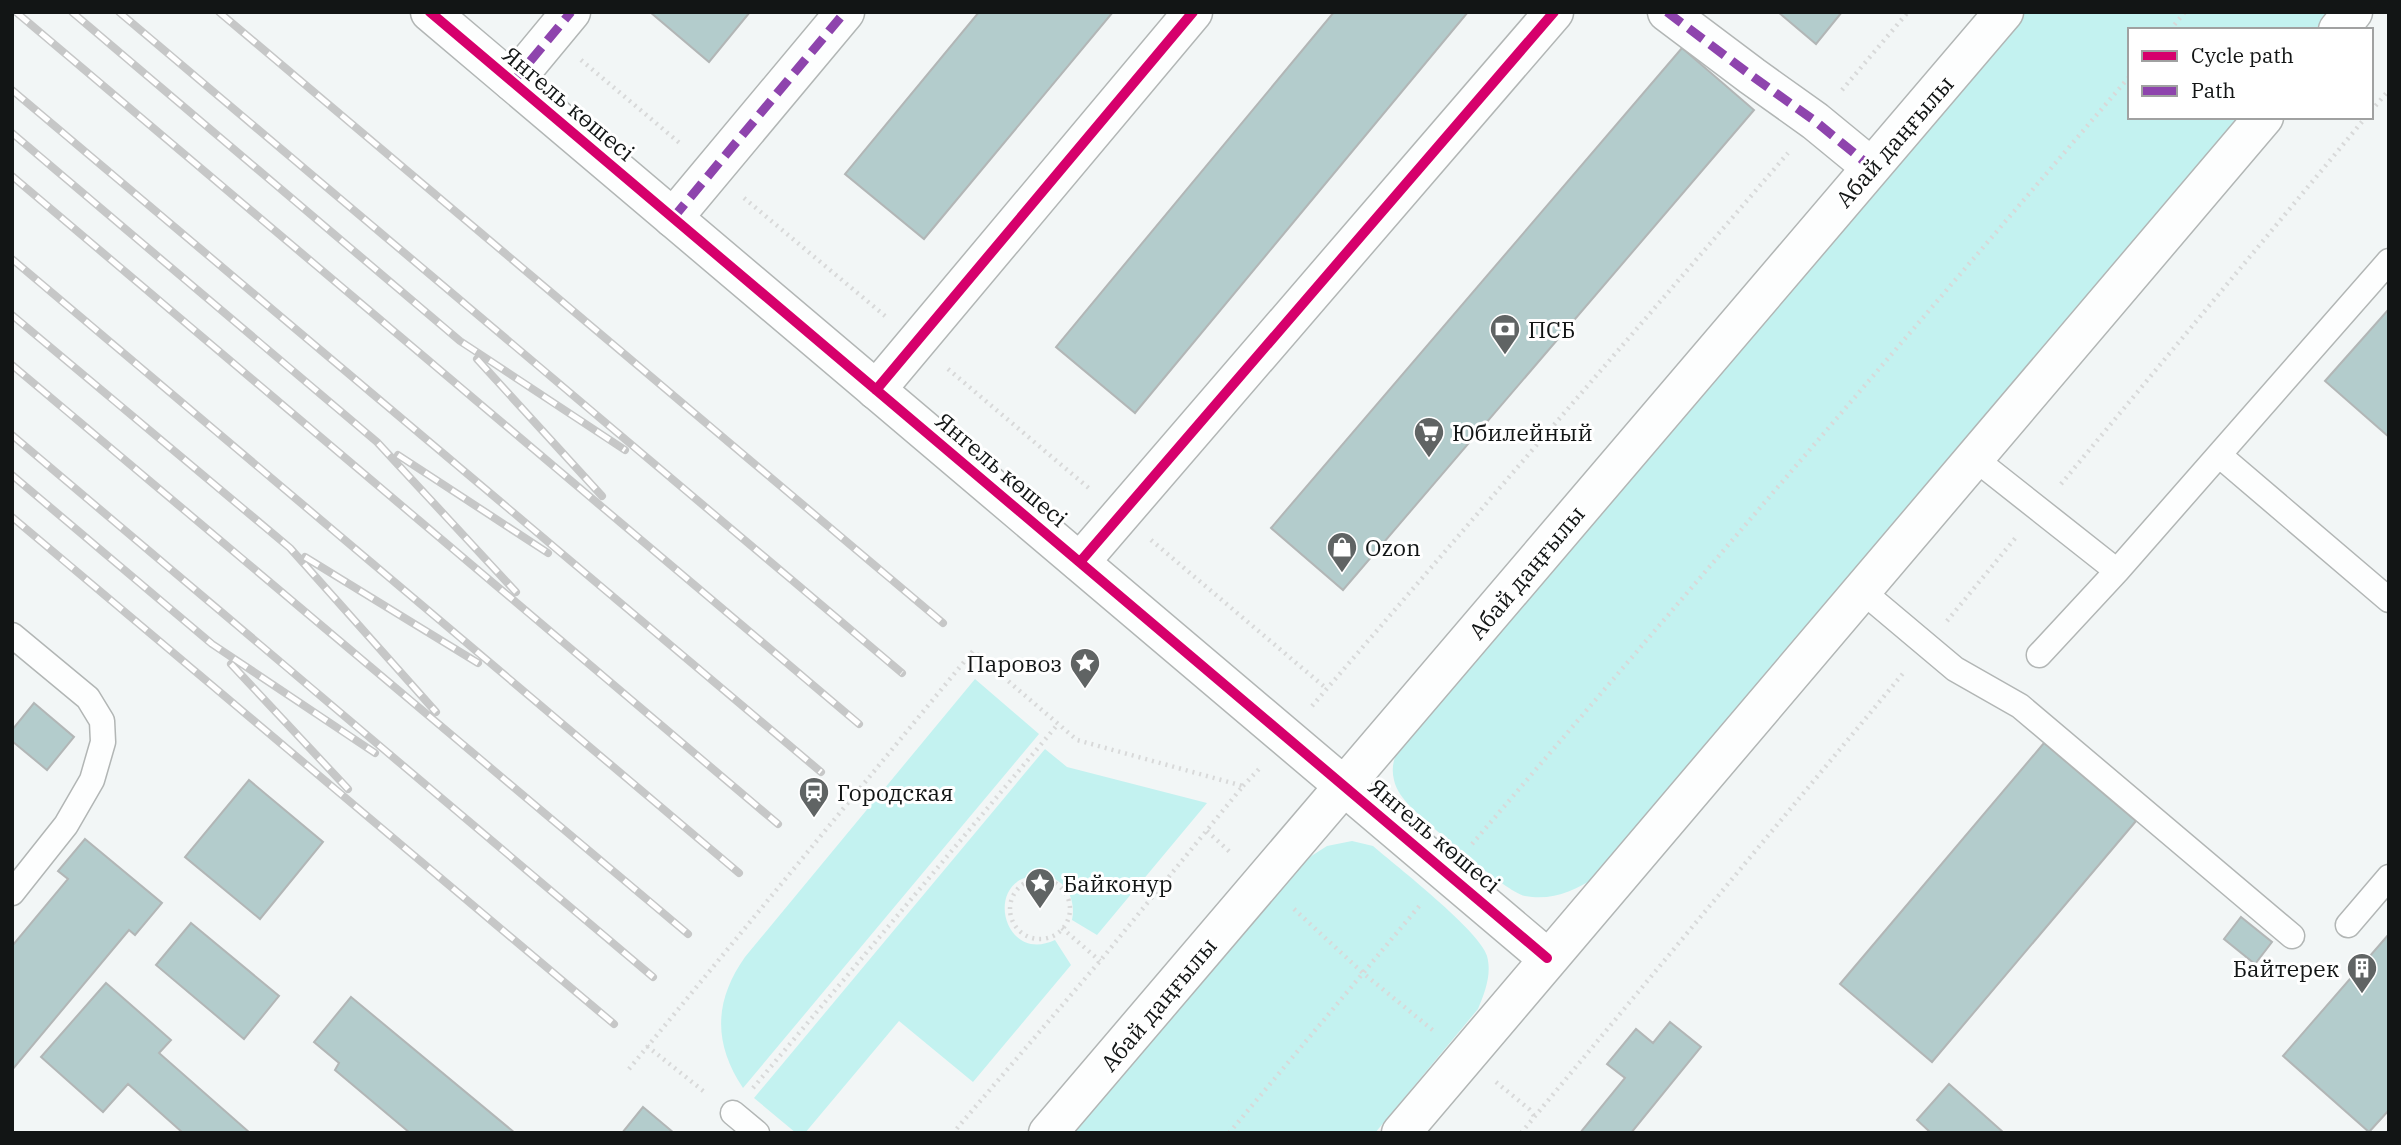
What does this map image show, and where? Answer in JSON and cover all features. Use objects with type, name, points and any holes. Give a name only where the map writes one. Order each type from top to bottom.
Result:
[{"type":"street","name":"Янгель көшесі","points":[[430,12],[1547,958]]},
{"type":"street","points":[[673,218],[845,12]]},
{"type":"street","points":[[876,390],[1193,12]]},
{"type":"street","points":[[1080,562],[1554,12]]},
{"type":"street","points":[[1667,12],[1815,121],[1871,167]]},
{"type":"street","name":"Абай даңғылы","points":[[1048,1133],[2004,12]]},
{"type":"street","points":[[2341,28],[2353,12]]},
{"type":"street","points":[[513,82],[561,24]]},
{"type":"street","points":[[1401,1133],[2262,119]]},
{"type":"lane","points":[[2039,655],[2117,571],[2389,261]]},
{"type":"lane","points":[[2219,455],[2389,600]]},
{"type":"lane","points":[[1974,458],[2117,571]]},
{"type":"lane","points":[[1861,590],[1955,669],[2020,706],[2291,936]]},
{"type":"lane","points":[[12,635],[88,698],[102,721],[103,742],[92,780],[66,825],[15,885]]},
{"type":"lane","points":[[2347,925],[2389,877]]},
{"type":"lane","points":[[733,1114],[757,1133]]},
{"type":"path","points":[[953,1133],[1100,961],[1243,786],[1908,12]]},
{"type":"path","points":[[2172,28],[2185,12]]},
{"type":"path","points":[[561,24],[712,171],[1327,688]]},
{"type":"path","points":[[1229,1133],[1447,873],[2128,78]]},
{"type":"path","points":[[2373,109],[2389,90]]},
{"type":"path","points":[[629,1069],[973,652],[1077,740],[1243,786]]},
{"type":"path","points":[[647,1046],[733,1114],[1058,724]]},
{"type":"path","points":[[1207,831],[1363,973],[1529,1109],[1534,1116]]},
{"type":"path","points":[[1037,880],[1049,881],[1059,887],[1066,896],[1069,907],[1068,918],[1062,928],[1053,936],[1042,939],[1031,938],[1020,932],[1010,912],[1017,890],[1026,883],[1037,880]]},
{"type":"path","points":[[1062,928],[1100,961]]},
{"type":"shaded area","points":[[2026,12],[2330,12],[2317,28],[2128,28],[2128,119],[2239,119],[1596,877],[1579,887],[1554,896],[1535,897],[1515,892],[1485,871],[1420,816],[1396,787],[1394,760],[1410,730]]},
{"type":"shaded area","points":[[975,679],[1039,734],[743,1088],[726,1055],[722,1038],[723,1006],[735,973],[745,957]]},
{"type":"shaded area","points":[[1045,749],[1067,767],[1207,803],[1097,935],[1072,920],[1073,909],[1069,893],[1052,878],[1032,876],[1017,882],[1008,892],[1006,920],[1013,932],[1023,941],[1037,944],[1055,940],[1071,965],[973,1082],[899,1021],[805,1133],[796,1133],[754,1098]]},
{"type":"shaded area","points":[[1352,841],[1373,846],[1454,915],[1481,945],[1487,956],[1489,969],[1478,1009],[1375,1133],[1074,1133],[1302,862],[1327,846]]},
{"type":"building","points":[[650,12],[750,12],[709,62]]},
{"type":"building","points":[[979,12],[1113,12],[924,239],[845,174]]},
{"type":"building","points":[[1334,12],[1468,12],[1135,413],[1056,347]]},
{"type":"building","points":[[1778,12],[1842,12],[1816,44]]},
{"type":"building","points":[[1682,48],[1754,110],[1343,590],[1271,528]]},
{"type":"building","points":[[2389,310],[2389,437],[2325,381]]},
{"type":"building","points":[[34,703],[74,737],[47,770],[12,741],[12,730]]},
{"type":"building","points":[[2044,743],[2136,821],[1932,1062],[1840,984]]},
{"type":"building","points":[[249,780],[323,842],[260,919],[185,857]]},
{"type":"building","points":[[85,839],[162,903],[135,935],[129,930],[12,1070],[12,946],[68,879],[58,871]]},
{"type":"building","points":[[2241,917],[2272,942],[2255,964],[2224,939]]},
{"type":"building","points":[[191,923],[279,996],[244,1039],[156,965]]},
{"type":"building","name":"Байтерек","points":[[2389,934],[2389,1110],[2369,1132],[2283,1056]]},
{"type":"building","points":[[106,983],[171,1040],[159,1053],[250,1133],[183,1133],[128,1084],[103,1112],[41,1057]]},
{"type":"building","points":[[351,997],[515,1133],[410,1133],[335,1070],[339,1063],[314,1042]]},
{"type":"building","points":[[1670,1022],[1701,1047],[1631,1133],[1580,1133],[1625,1078],[1607,1064],[1636,1029],[1653,1043]]},
{"type":"building","points":[[1949,1084],[2004,1133],[1931,1133],[1917,1120]]},
{"type":"building","points":[[643,1107],[674,1133],[622,1133]]},
{"type":"railway","points":[[16,12],[859,724]]},
{"type":"railway","points":[[72,12],[460,341],[625,450]]},
{"type":"railway","points":[[119,12],[902,673]]},
{"type":"railway","points":[[219,12],[943,623]]},
{"type":"railway","points":[[12,90],[821,772]]},
{"type":"railway","points":[[12,133],[377,442],[516,592]]},
{"type":"railway","points":[[12,176],[778,824]]},
{"type":"railway","points":[[12,259],[739,873]]},
{"type":"railway","points":[[12,315],[290,548],[436,712]]},
{"type":"railway","points":[[477,359],[602,496]]},
{"type":"railway","points":[[12,365],[688,934]]},
{"type":"railway","points":[[12,435],[653,977]]},
{"type":"railway","points":[[398,455],[548,553]]},
{"type":"railway","points":[[12,475],[212,644],[375,753]]},
{"type":"railway","points":[[12,517],[614,1024]]},
{"type":"railway","points":[[305,557],[478,663]]},
{"type":"railway","points":[[231,664],[348,789]]},
{"type":"marked path","points":[[513,82],[571,12]]},
{"type":"marked path","points":[[673,218],[845,12]]},
{"type":"marked path","points":[[1667,12],[1815,121],[1871,167]]},
{"type":"cycle path","points":[[430,12],[1547,958]]},
{"type":"cycle path","points":[[876,390],[1193,12]]},
{"type":"cycle path","points":[[1080,562],[1554,12]]},
{"type":"place","name":"ПСБ","points":[[1505,356]]},
{"type":"place","name":"Юбилейный","points":[[1429,459]]},
{"type":"place","name":"Ozon","points":[[1342,574]]},
{"type":"place","name":"Паровоз","points":[[1085,690]]},
{"type":"place","name":"Городская","points":[[814,819]]},
{"type":"place","name":"Байконур","points":[[1040,910]]},
{"type":"place","name":"Байтерек","points":[[2362,995]]}]
